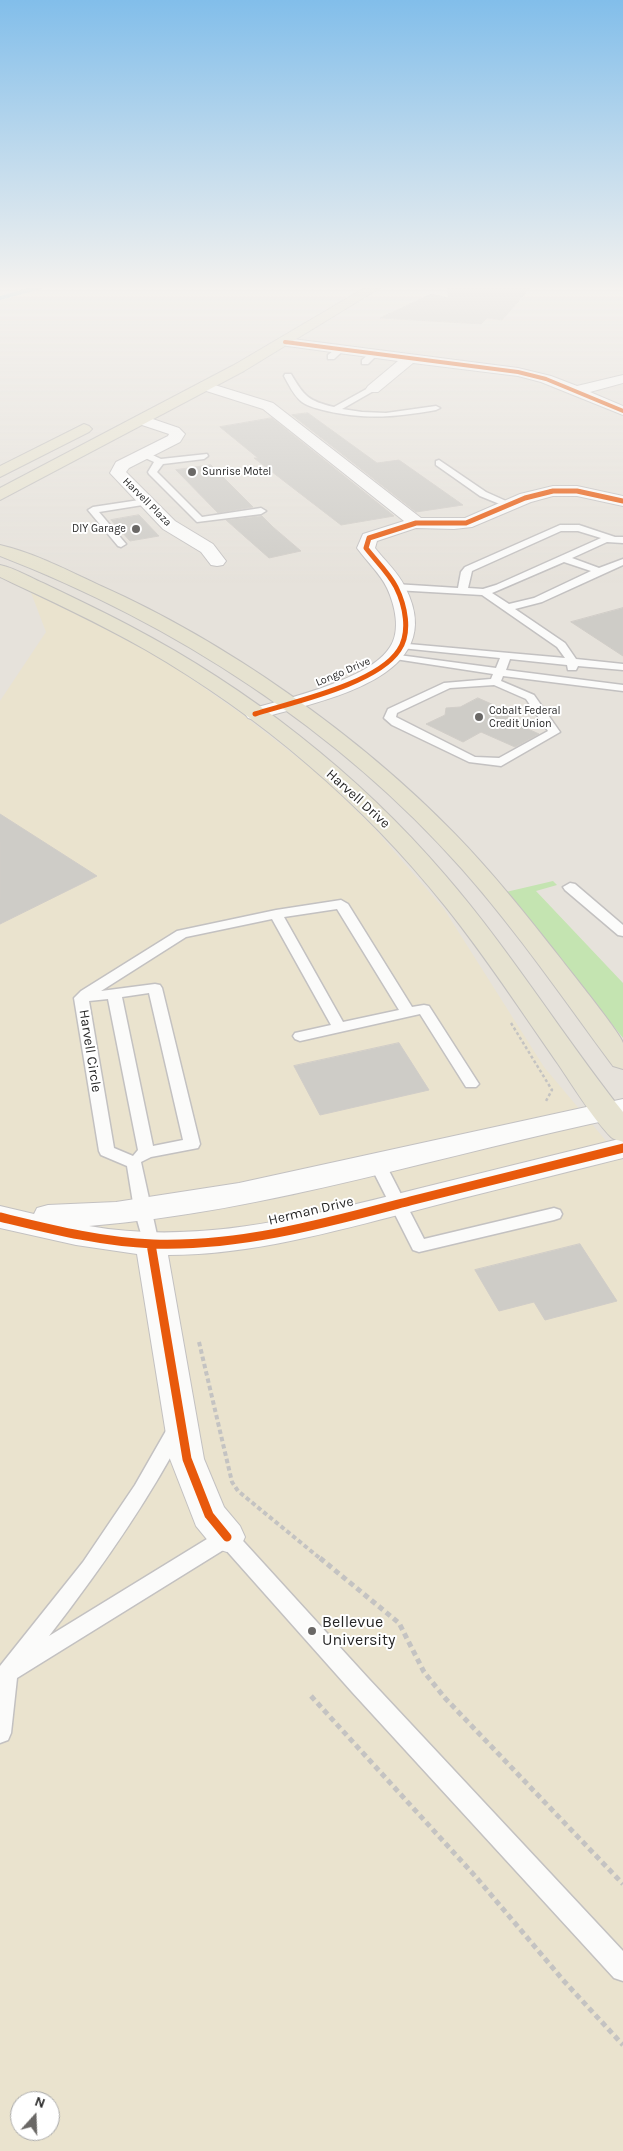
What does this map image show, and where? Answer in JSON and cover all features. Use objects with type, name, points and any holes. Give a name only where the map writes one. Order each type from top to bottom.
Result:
[{"type":"main road","points":[[0,495],[205,386]]},
{"type":"main road","points":[[0,472],[98,422]]},
{"type":"main road","points":[[0,550],[47,568],[134,608],[187,638],[289,704],[367,765],[445,838],[482,878],[524,929],[623,1060]]},
{"type":"main road","name":"Harvell Drive","points":[[0,570],[86,610],[176,660],[256,714],[327,771],[374,812],[407,846],[470,920],[617,1117]]},
{"type":"street","points":[[207,386],[268,406],[417,523]]},
{"type":"street","points":[[373,389],[376,386]]},
{"type":"street","points":[[564,386],[623,411]]},
{"type":"street","points":[[576,391],[594,386]]},
{"type":"street","points":[[184,398],[221,400],[274,412]]},
{"type":"street","name":"Harvell Plaza","points":[[141,420],[174,431],[177,434],[175,439],[122,465],[118,473],[169,525],[207,548],[217,561]]},
{"type":"street","points":[[398,651],[406,626],[402,606],[396,587],[366,548],[369,538],[417,523],[468,523],[534,494],[562,489],[582,490],[623,501]]},
{"type":"street","name":"Longo Drive","points":[[256,714],[328,691],[369,674],[398,651]]},
{"type":"street","name":"Herman Drive","points":[[0,1216],[65,1217],[142,1209],[234,1195],[377,1163],[617,1117]]},
{"type":"street","name":"Herman Drive","points":[[0,1216],[56,1231],[151,1244],[196,1244],[286,1232],[623,1148]]},
{"type":"street","points":[[151,1244],[187,1459],[209,1515],[227,1537]]},
{"type":"lane","points":[[294,386],[305,402],[356,415],[378,416],[436,408]]},
{"type":"lane","points":[[335,410],[373,389]]},
{"type":"lane","points":[[144,454],[160,462]]},
{"type":"lane","points":[[204,456],[160,462],[154,466],[152,472],[200,520],[261,511]]},
{"type":"lane","points":[[439,463],[483,494],[510,504]]},
{"type":"lane","points":[[121,544],[93,510],[146,502]]},
{"type":"lane","points":[[462,591],[468,569],[560,528],[579,528],[623,540]]},
{"type":"lane","points":[[396,587],[484,592],[500,587],[611,538]]},
{"type":"lane","points":[[563,558],[599,572]]},
{"type":"lane","points":[[506,608],[538,600],[617,563],[623,562]]},
{"type":"lane","points":[[484,592],[561,646],[573,662],[569,682]]},
{"type":"lane","points":[[398,651],[506,656],[623,667]]},
{"type":"lane","points":[[398,651],[498,677],[623,688]]},
{"type":"lane","points":[[498,677],[506,656]]},
{"type":"lane","points":[[498,677],[530,698],[554,732],[500,762],[473,760],[396,724],[390,718],[392,711],[448,685],[498,677]]},
{"type":"lane","points":[[570,887],[623,932]]},
{"type":"lane","points":[[81,998],[182,934],[276,914],[341,904],[408,1013]]},
{"type":"lane","points":[[276,914],[339,1027]]},
{"type":"lane","name":"Harvell Circle","points":[[134,1163],[106,1151],[81,998],[155,988],[192,1144],[146,1152]]},
{"type":"lane","points":[[114,994],[146,1152],[134,1163],[142,1209],[151,1244]]},
{"type":"lane","points":[[300,1036],[424,1010],[471,1084]]},
{"type":"lane","points":[[377,1163],[419,1246],[554,1214]]},
{"type":"lane","points":[[0,1733],[7,1673],[90,1568],[142,1491],[181,1421]]},
{"type":"lane","points":[[7,1673],[227,1537],[360,1685],[623,1969]]},
{"type":"path","points":[[507,1017],[552,1090],[549,1098],[542,1106]]},
{"type":"path","points":[[198,1336],[232,1482],[238,1491],[399,1623],[424,1672],[445,1698],[623,1884]]},
{"type":"path","points":[[311,1696],[394,1789],[476,1876],[563,1980],[623,2045]]},
{"type":"shaded area","name":"Bellevue University","points":[[30,590],[91,619],[163,659],[243,715],[320,775],[374,828],[444,909],[544,1067],[623,1161],[623,2151],[0,2151],[0,701],[46,632]]},
{"type":"green space","points":[[553,881],[557,885],[536,891],[623,983],[623,1038],[506,892]]},
{"type":"building","points":[[308,413],[377,463],[399,460],[463,505],[416,512],[292,415]]},
{"type":"building","points":[[272,418],[394,516],[341,525],[254,458],[258,458],[220,427]]},
{"type":"building","points":[[211,465],[253,507],[218,513],[176,470]]},
{"type":"building","name":"DIY Garage","points":[[139,515],[159,536],[130,541],[111,520]]},
{"type":"building","points":[[262,516],[301,551],[269,558],[226,520]]},
{"type":"building","points":[[623,608],[623,656],[571,622]]},
{"type":"building","points":[[478,698],[514,714],[506,719],[539,734],[515,747],[481,732],[463,742],[426,724],[445,715],[446,708],[460,707]]},
{"type":"building","points":[[0,814],[97,876],[0,924]]},
{"type":"building","points":[[399,1043],[429,1090],[320,1115],[294,1066]]},
{"type":"building","points":[[580,1244],[617,1301],[545,1320],[534,1302],[499,1311],[475,1270]]},
{"type":"cycle path","points":[[564,386],[623,411]]},
{"type":"cycle path","points":[[255,714],[354,682],[389,662],[399,650],[405,626],[402,602],[393,582],[366,548],[369,538],[416,523],[454,524],[471,522],[525,498],[553,491],[577,491],[623,501]]},
{"type":"cycle path","points":[[0,1217],[115,1241],[153,1244],[215,1242],[277,1233],[369,1212],[623,1148]]},
{"type":"cycle path","points":[[151,1244],[187,1459],[209,1515],[227,1537]]},
{"type":"place","name":"Sunrise Motel","points":[[192,472]]},
{"type":"place","name":"DIY Garage","points":[[136,529]]},
{"type":"place","name":"Cobalt Federal Credit Union","points":[[479,717]]},
{"type":"place","name":"Bellevue University","points":[[312,1631]]}]
